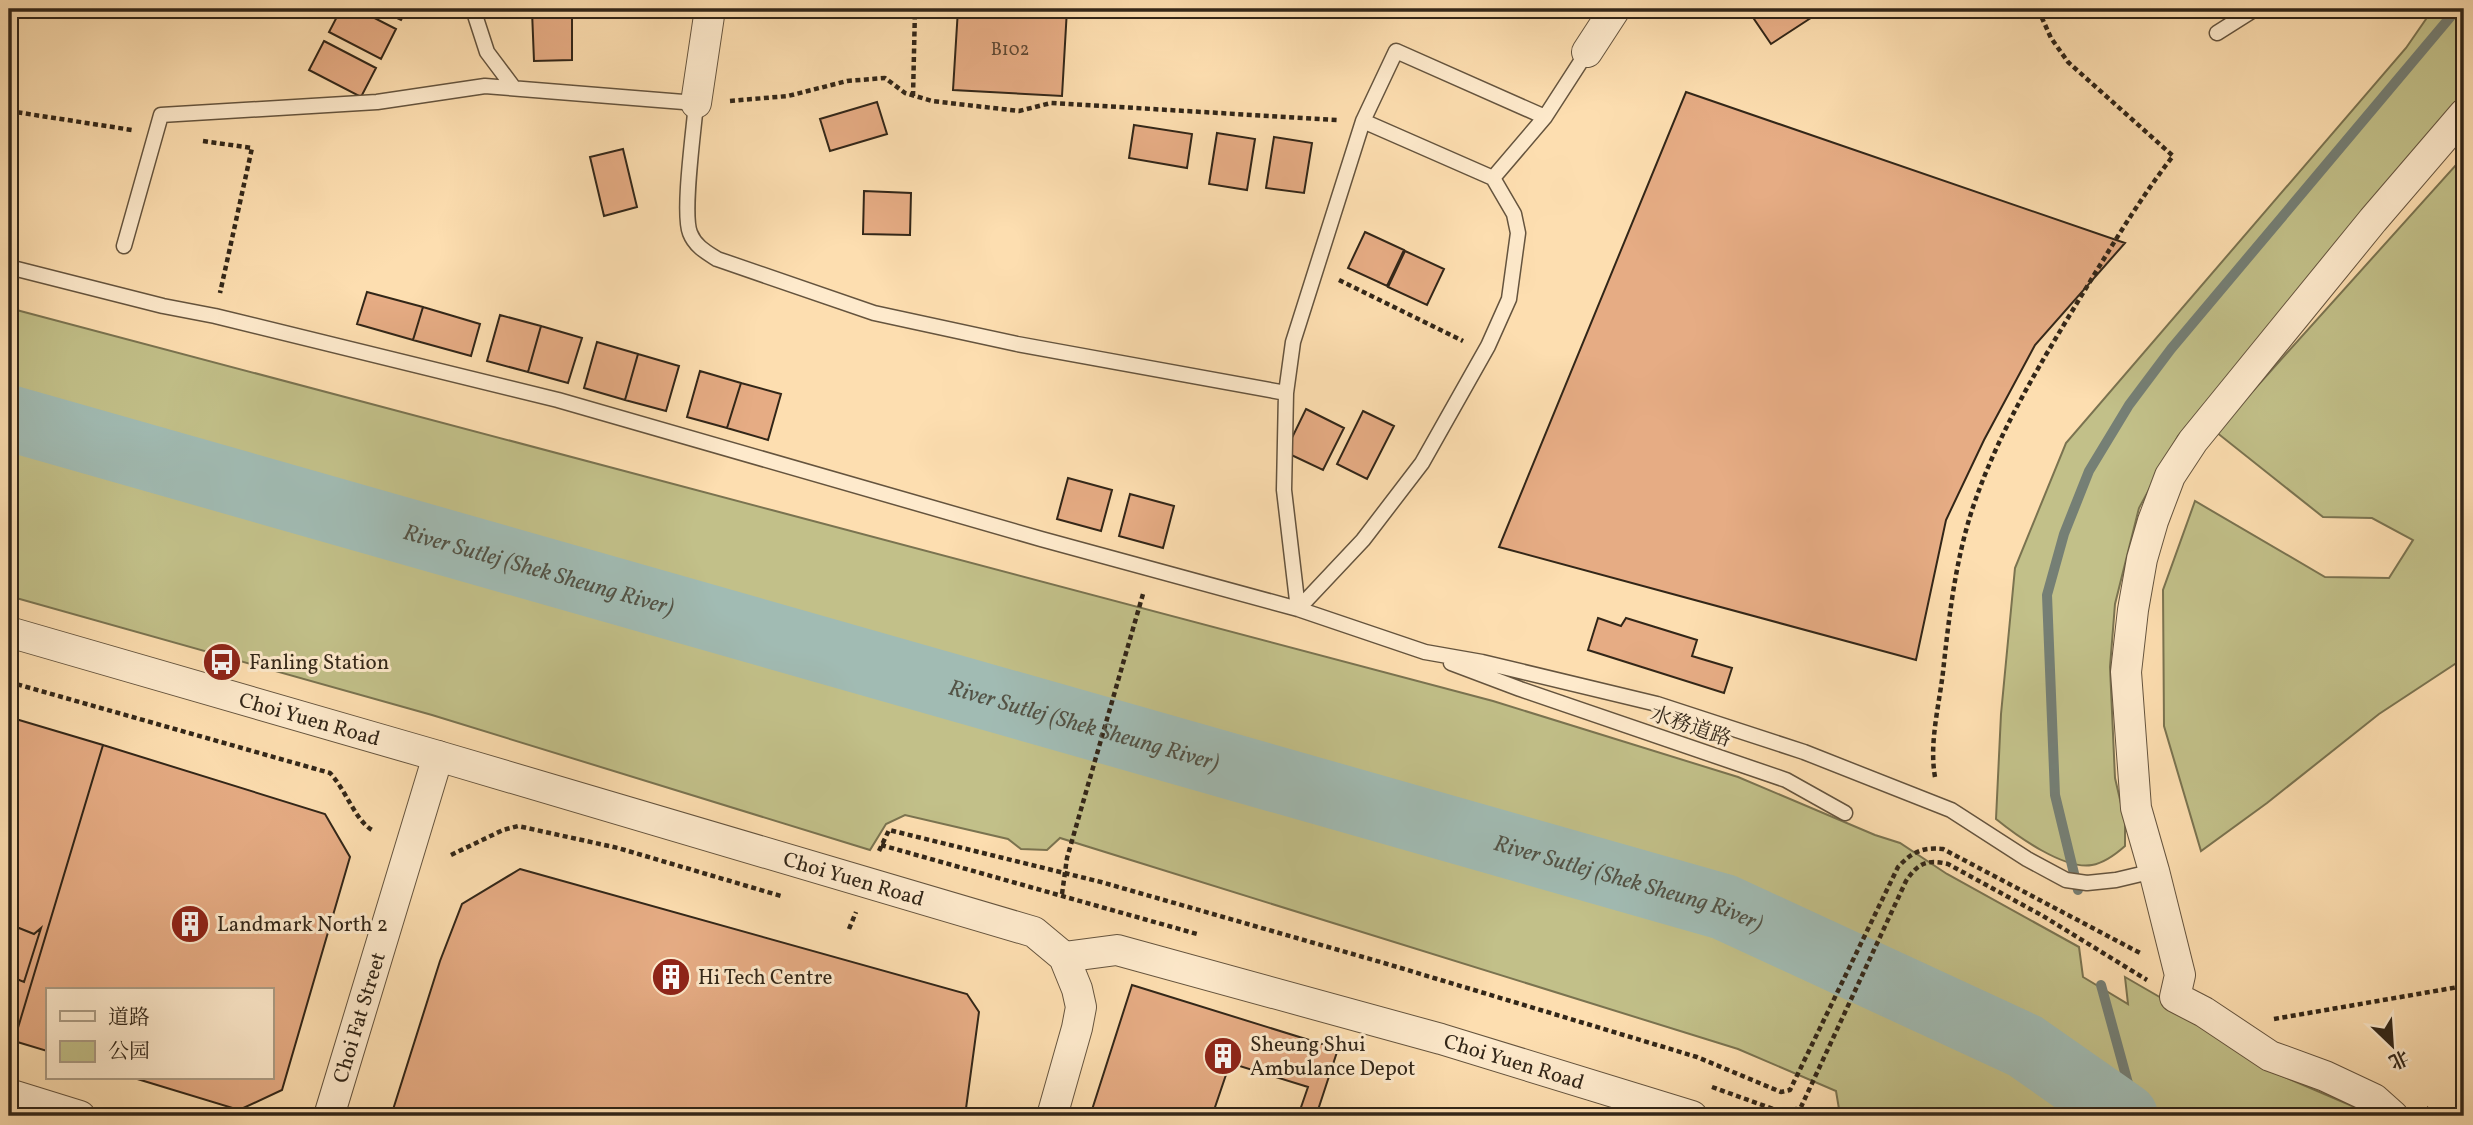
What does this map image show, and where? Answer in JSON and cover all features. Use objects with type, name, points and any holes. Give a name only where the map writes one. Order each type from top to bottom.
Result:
[{"type":"street","points":[[696,103],[710,9]]},
{"type":"street","points":[[1587,52],[1615,9]]},
{"type":"street","points":[[2393,1116],[2374,1100],[2349,1087],[2270,1056],[2204,1012],[2178,986],[2154,871],[2136,808],[2126,672],[2142,559],[2170,475],[2193,441],[2373,220],[2464,114]]},
{"type":"street","name":"Choi Yuen Road","points":[[9,632],[1034,932],[1064,957],[1117,950],[1441,1039],[1692,1116]]},
{"type":"street","name":"Choi Fat Street","points":[[329,1116],[438,756]]},
{"type":"street","points":[[1052,1116],[1081,1007],[1064,957]]},
{"type":"street","points":[[9,1094],[80,1116]]},
{"type":"lane","points":[[473,9],[487,52],[514,88]]},
{"type":"lane","points":[[2217,33],[2255,9]]},
{"type":"lane","points":[[1298,608],[1284,490],[1286,393],[1293,342],[1363,121],[1395,51],[1545,117]]},
{"type":"lane","points":[[1493,178],[1545,117],[1587,52]]},
{"type":"lane","points":[[124,246],[161,115],[377,102],[485,86],[696,103],[687,212],[689,232],[699,246],[717,259],[874,313],[1017,344],[1286,393]]},
{"type":"lane","points":[[1298,608],[1363,540],[1422,463],[1485,352],[1509,299],[1518,233],[1514,215],[1493,178],[1363,121]]},
{"type":"lane","points":[[9,267],[558,400],[1041,539],[1298,608],[1425,652],[1482,662],[1657,704],[1804,752],[1951,810],[2027,859],[2066,880],[2087,883],[2116,880],[2154,871]]},
{"type":"lane","name":"水務道路","points":[[1425,652],[1520,690],[1786,780],[1845,813]]},
{"type":"path","points":[[913,96],[915,9]]},
{"type":"path","points":[[1951,810],[1934,776],[1933,751],[1951,603],[1972,511],[2002,434],[2038,368],[2144,193],[2173,156],[2068,62],[2051,38],[2038,9]]},
{"type":"path","points":[[696,103],[788,96],[847,80],[885,78],[905,93],[932,101],[1019,111],[1051,103],[1363,121]]},
{"type":"path","points":[[1335,278],[1485,352]]},
{"type":"path","points":[[1062,894],[1067,859],[1145,588]]},
{"type":"path","points":[[9,682],[330,773],[342,785],[361,823],[372,830]]},
{"type":"path","points":[[451,855],[503,830],[518,826],[618,848],[788,898]]},
{"type":"path","points":[[881,845],[889,830],[1065,873],[1384,962],[1697,1057],[1781,1092],[1790,1090],[1898,867],[1918,850],[1943,849],[2050,905],[2178,986]]},
{"type":"path","points":[[1808,1096],[1894,906],[1915,868],[1924,862],[1948,864],[2178,986]]},
{"type":"path","points":[[841,913],[867,921]]},
{"type":"path","points":[[2263,1021],[2464,986]]},
{"type":"green space","points":[[2433,9],[2464,9],[2464,95],[2178,436],[2139,508],[2115,604],[2110,667],[2115,778],[2125,821],[2125,846],[2114,855],[2092,865],[2081,865],[2055,857],[1996,819],[2001,714],[2015,568],[2066,443],[2406,48]]},
{"type":"green space","points":[[2464,156],[2464,664],[2455,664],[2379,714],[2267,803],[2201,851],[2164,726],[2163,590],[2195,501],[2325,577],[2389,578],[2413,540],[2372,518],[2323,517],[2216,432]]},
{"type":"green space","points":[[9,308],[1493,701],[1738,777],[1900,843],[1947,874],[2079,947],[2083,977],[2128,1004],[2125,977],[2170,1003],[2273,1072],[2370,1116],[1845,1116],[1839,1109],[1836,1091],[1738,1049],[1060,838],[1047,850],[1021,849],[1008,839],[905,815],[886,824],[870,850],[432,715],[9,596]]},
{"type":"building","points":[[341,9],[357,9],[396,29],[381,59],[329,32]]},
{"type":"building","points":[[378,9],[407,9],[401,20]]},
{"type":"building","points":[[958,9],[1067,9],[1062,96],[953,90]]},
{"type":"building","points":[[1764,9],[1818,9],[1820,12],[1771,44],[1752,16]]},
{"type":"building","points":[[572,10],[572,60],[534,61],[532,11]]},
{"type":"building","points":[[324,41],[376,68],[361,97],[309,70]]},
{"type":"building","points":[[1686,92],[2125,243],[2035,345],[1984,440],[1946,520],[1916,660],[1499,547]]},
{"type":"building","points":[[877,102],[887,134],[830,151],[820,119]]},
{"type":"building","points":[[1134,125],[1192,134],[1187,168],[1129,158]]},
{"type":"building","points":[[1217,133],[1255,139],[1247,190],[1209,184]]},
{"type":"building","points":[[1274,137],[1312,143],[1304,193],[1266,188]]},
{"type":"building","points":[[623,149],[637,207],[604,216],[590,157]]},
{"type":"building","points":[[864,191],[911,193],[910,235],[863,234]]},
{"type":"building","points":[[1365,232],[1404,250],[1387,286],[1348,268]]},
{"type":"building","points":[[1405,251],[1444,269],[1427,305],[1388,287]]},
{"type":"building","points":[[367,292],[423,307],[413,340],[357,324]]},
{"type":"building","points":[[423,307],[480,324],[471,356],[413,340]]},
{"type":"building","points":[[500,315],[541,326],[528,372],[487,361]]},
{"type":"building","points":[[541,326],[582,338],[568,383],[528,372]]},
{"type":"building","points":[[597,342],[638,354],[625,400],[584,388]]},
{"type":"building","points":[[638,354],[679,366],[666,411],[625,400]]},
{"type":"building","points":[[700,371],[741,383],[727,428],[687,417]]},
{"type":"building","points":[[741,383],[781,394],[768,440],[727,428]]},
{"type":"building","points":[[1306,409],[1344,428],[1323,470],[1285,452]]},
{"type":"building","points":[[1363,411],[1394,426],[1367,479],[1337,464]]},
{"type":"building","points":[[1068,478],[1112,490],[1101,531],[1057,519]]},
{"type":"building","points":[[1130,494],[1174,506],[1163,548],[1119,536]]},
{"type":"building","points":[[1598,618],[1621,626],[1626,618],[1697,640],[1692,656],[1732,668],[1724,693],[1588,650]]},
{"type":"building","points":[[9,717],[103,745],[14,1041],[9,1040]]},
{"type":"building","name":"Landmark North 2","points":[[103,745],[325,814],[350,857],[282,1090],[239,1110],[141,1080],[273,1080],[273,988],[46,988],[46,1051],[14,1041]]},
{"type":"building","name":"Hi Tech Centre","points":[[520,869],[967,994],[979,1012],[965,1116],[391,1116],[440,961],[462,904]]},
{"type":"building","points":[[14,926],[34,934],[41,928],[24,982],[9,976],[9,940]]},
{"type":"building","name":"Sheung Shui Ambulance Depot","points":[[1132,985],[1338,1049],[1316,1116],[1298,1116],[1308,1087],[1230,1063],[1212,1116],[1090,1116]]},
{"type":"waterway","points":[[2078,890],[2055,795],[2047,595],[2064,534],[2089,471],[2129,405],[2171,349],[2457,9]]},
{"type":"waterway","name":"River Sutlej (Shek Sheung River)","points":[[9,418],[1724,907],[2025,1046],[2125,1116]]},
{"type":"waterway","points":[[2101,985],[2137,1116]]},
{"type":"place","name":"Fanling Station","points":[[222,662]]},
{"type":"place","name":"Landmark North 2","points":[[190,924]]},
{"type":"place","name":"Hi Tech Centre","points":[[671,977]]},
{"type":"place","name":"Sheung Shui Ambulance Depot","points":[[1223,1056]]}]
